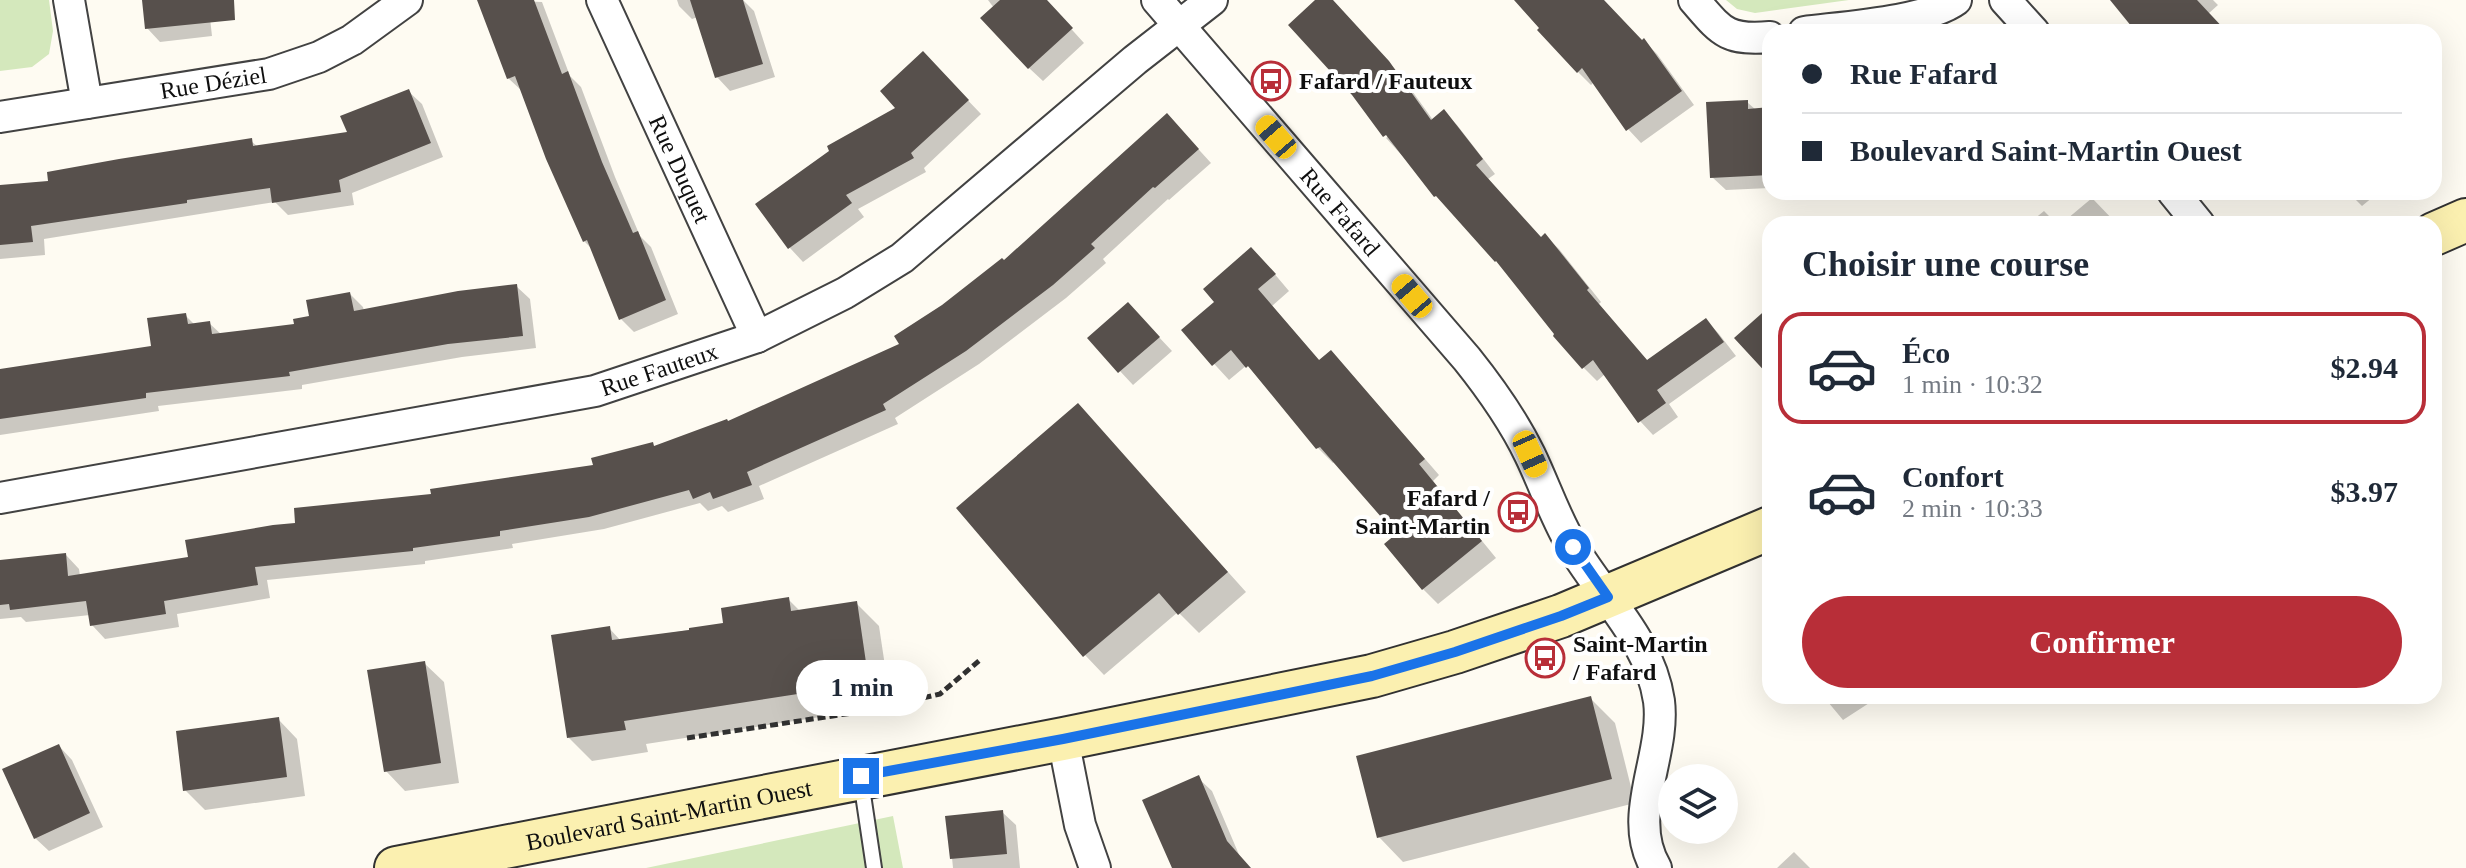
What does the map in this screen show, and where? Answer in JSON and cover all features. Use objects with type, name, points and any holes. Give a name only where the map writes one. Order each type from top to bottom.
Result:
[{"type":"main road","points":[[2442,230],[2466,220]]},
{"type":"main road","name":"Boulevard Saint-Martin Ouest","points":[[396,868],[453,863],[861,776],[1063,739],[1372,676],[1561,616],[1762,531]]},
{"type":"street","points":[[69,0],[87,103]]},
{"type":"street","name":"Rue Déziel","points":[[0,117],[269,74],[319,57],[352,40],[407,0]]},
{"type":"street","name":"Rue Duquet","points":[[602,0],[757,337]]},
{"type":"street","name":"Rue Fafard","points":[[1157,0],[1487,384],[1517,429],[1573,547],[1633,633],[1650,665],[1659,704],[1656,750],[1645,798],[1645,817],[1649,857],[1656,868]]},
{"type":"street","name":"Rue Fauteux","points":[[0,498],[595,391],[757,337],[845,293],[902,258],[1126,68],[1212,0]]},
{"type":"street","points":[[1694,0],[1717,26],[1731,36],[1762,37]]},
{"type":"street","points":[[1860,24],[1916,16],[1939,10],[1956,0]]},
{"type":"street","points":[[2005,0],[2027,24]]},
{"type":"street","points":[[2180,200],[2192,216]]},
{"type":"street","points":[[1063,739],[1080,825],[1095,868]]},
{"type":"lane","points":[[861,776],[874,868]]},
{"type":"path","points":[[687,738],[865,711],[940,694],[980,660]]},
{"type":"green space","points":[[0,0],[49,0],[53,31],[49,54],[32,67],[0,71]]},
{"type":"green space","points":[[1726,0],[1849,0],[1755,13],[1737,9]]},
{"type":"green space","points":[[893,816],[903,868],[646,868]]},
{"type":"building","points":[[142,0],[234,0],[235,20],[145,29]]},
{"type":"building","points":[[477,0],[534,0],[562,74],[568,71],[602,162],[633,233],[638,231],[666,300],[619,320],[587,240],[583,242],[546,159],[515,76],[507,79]]},
{"type":"building","points":[[690,0],[743,0],[763,64],[715,78]]},
{"type":"building","points":[[1000,0],[1047,0],[1073,28],[1028,69],[980,18]]},
{"type":"building","points":[[1315,0],[1333,0],[1389,61],[1431,120],[1444,109],[1483,159],[1476,165],[1541,237],[1545,233],[1589,288],[1587,290],[1647,360],[1706,318],[1724,342],[1657,390],[1666,403],[1638,423],[1593,360],[1582,369],[1553,336],[1496,261],[1434,197],[1386,135],[1383,137],[1352,95],[1288,25]]},
{"type":"building","points":[[1514,0],[1604,0],[1642,40],[1644,38],[1682,91],[1626,131],[1582,68],[1577,73]]},
{"type":"building","points":[[2110,0],[2197,0],[2220,24],[2130,24]]},
{"type":"building","points":[[923,51],[969,100],[911,153],[914,158],[846,195],[852,203],[788,249],[755,204],[829,151],[827,146],[895,108],[880,91]]},
{"type":"building","points":[[409,89],[431,143],[339,180],[341,192],[272,203],[270,188],[187,200],[187,203],[31,226],[33,242],[0,245],[0,185],[48,181],[47,172],[252,138],[253,146],[347,132],[340,116]]},
{"type":"building","points":[[1748,100],[1748,109],[1762,108],[1762,175],[1710,178],[1706,102]]},
{"type":"building","points":[[1167,113],[1199,149],[1091,244],[1095,248],[1053,285],[966,351],[883,404],[886,410],[747,472],[752,485],[713,499],[710,492],[693,499],[689,490],[589,517],[500,531],[500,536],[413,548],[413,551],[255,567],[258,585],[164,601],[166,614],[90,626],[86,601],[10,610],[9,604],[0,605],[0,560],[66,553],[68,576],[188,557],[185,540],[295,523],[294,508],[431,494],[430,489],[593,465],[591,458],[653,442],[654,446],[728,421],[899,344],[894,336],[942,305],[1002,258],[1004,260]]},
{"type":"building","points":[[1251,247],[1276,274],[1258,289],[1319,360],[1331,350],[1425,459],[1419,464],[1482,541],[1422,590],[1384,544],[1396,534],[1320,447],[1316,449],[1248,366],[1246,368],[1231,350],[1212,366],[1181,330],[1214,302],[1203,289]]},
{"type":"building","points":[[517,284],[523,336],[448,344],[289,372],[290,376],[146,393],[146,398],[0,419],[0,369],[151,346],[147,318],[186,313],[188,324],[210,321],[212,334],[294,324],[293,319],[309,316],[306,300],[350,292],[354,311],[458,291]]},
{"type":"building","points":[[1128,302],[1160,337],[1118,373],[1087,338]]},
{"type":"building","points":[[1762,313],[1762,368],[1734,338]]},
{"type":"building","points":[[1078,403],[1228,572],[1178,615],[1159,593],[1083,657],[956,508]]},
{"type":"building","points":[[789,597],[791,611],[857,601],[869,683],[624,721],[626,730],[567,738],[551,635],[610,626],[612,640],[689,630],[723,623],[721,608]]},
{"type":"building","points":[[425,661],[441,763],[384,772],[367,670]]},
{"type":"building","points":[[1591,696],[1612,779],[1377,838],[1356,756]]},
{"type":"building","points":[[279,717],[287,777],[183,791],[176,731]]},
{"type":"building","points":[[59,744],[90,813],[34,839],[2,769]]},
{"type":"building","points":[[1199,775],[1227,841],[1251,868],[1172,868],[1142,800]]},
{"type":"building","points":[[1003,810],[1007,854],[950,859],[945,816]]},
{"type":"place","name":"Fafard / Fauteux","points":[[1271,81]]},
{"type":"place","name":"Fafard / Saint-Martin","points":[[1518,512]]},
{"type":"place","name":"Saint-Martin / Fafard","points":[[1545,658]]},
{"type":"route","points":[[861,776],[1336,684],[1455,652],[1608,597],[1573,547]]}]
